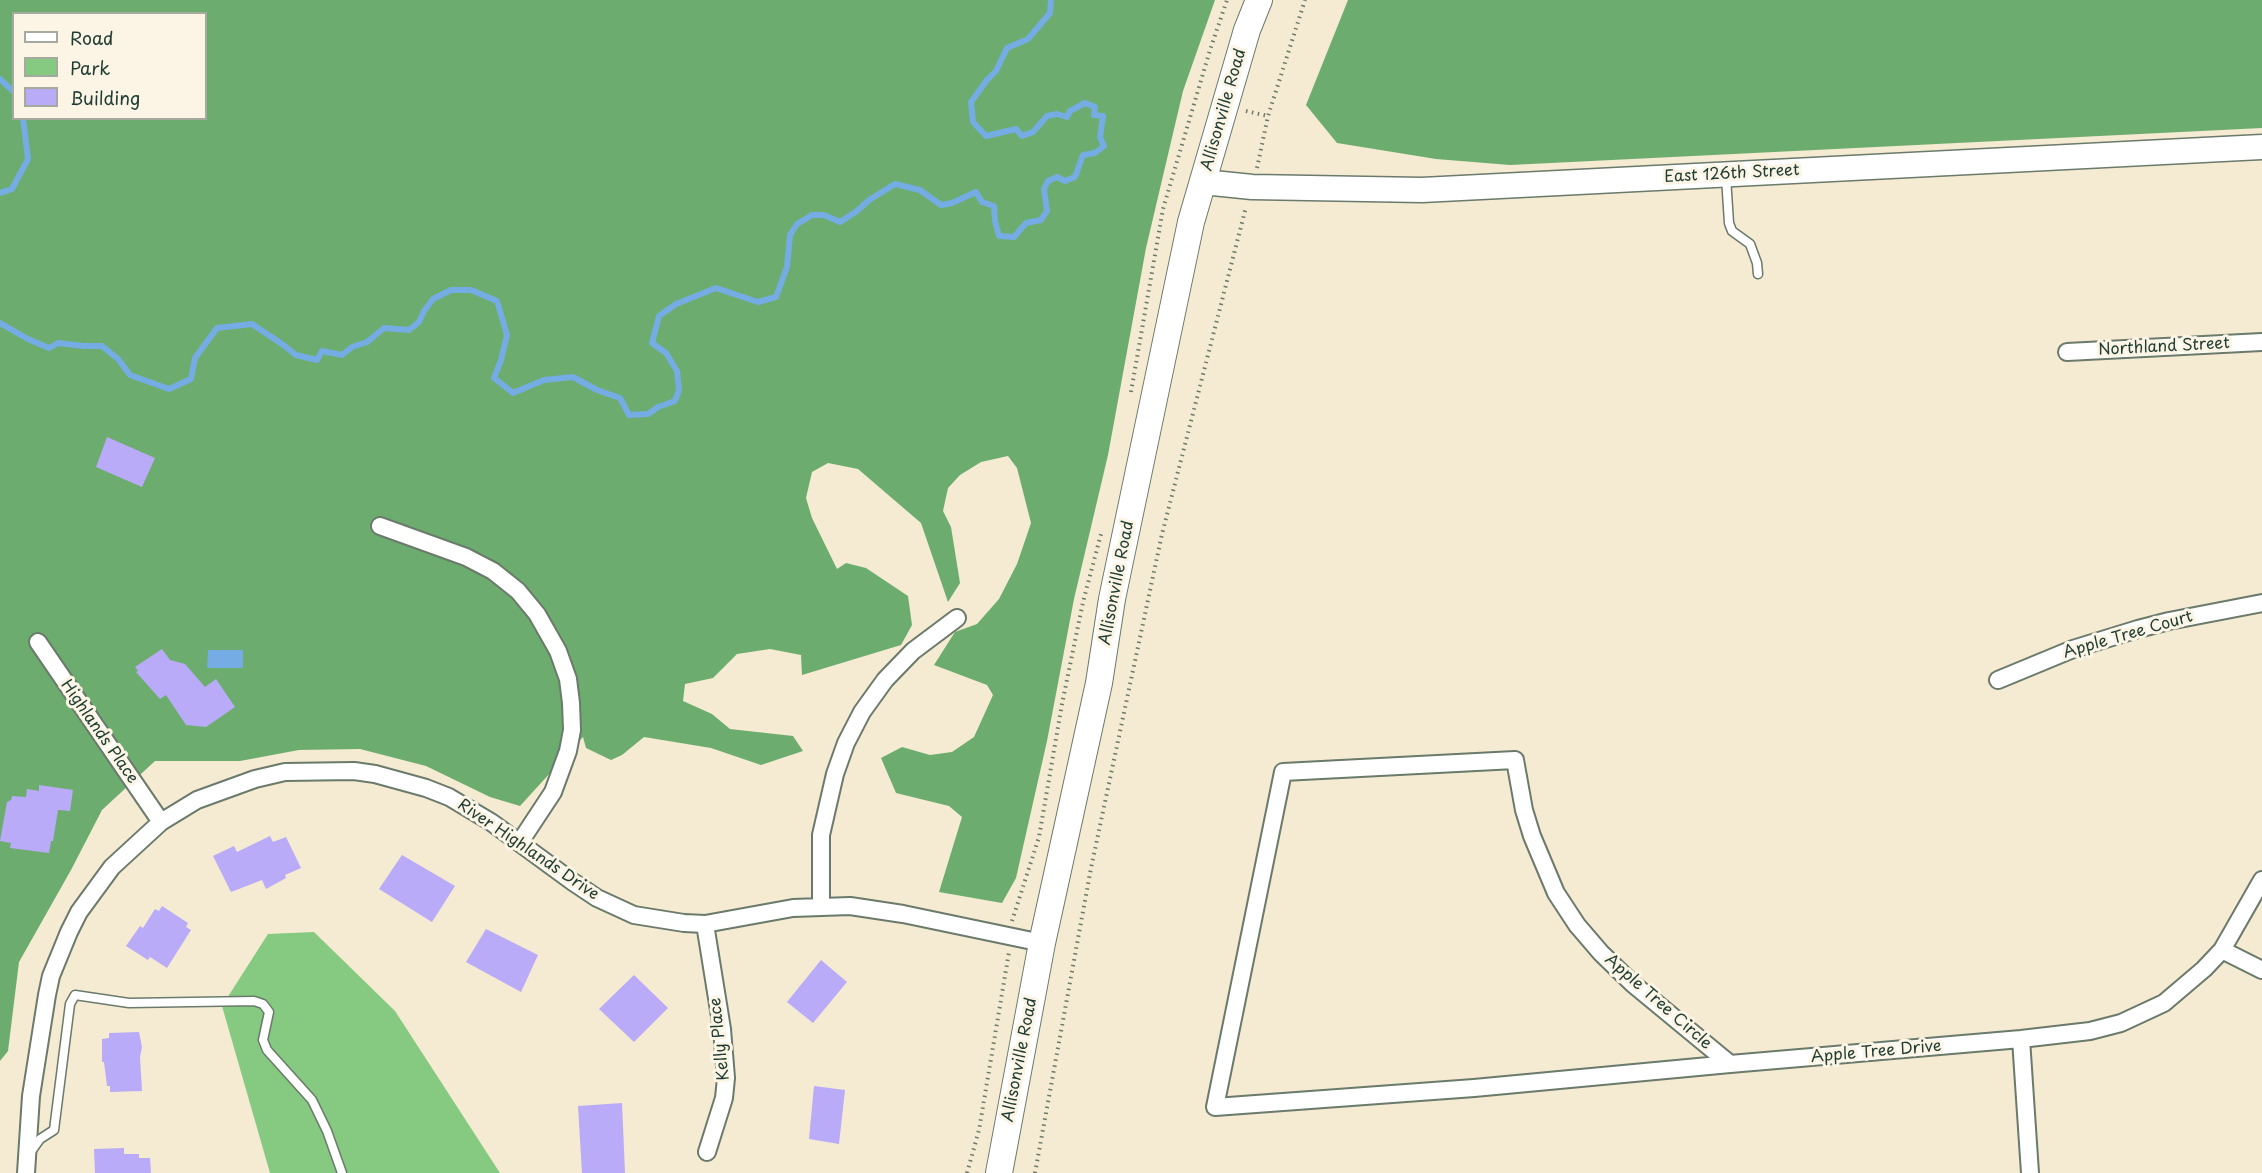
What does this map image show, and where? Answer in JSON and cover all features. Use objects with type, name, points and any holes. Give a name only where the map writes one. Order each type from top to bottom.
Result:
[{"type":"main road","name":"Allisonville Road","points":[[999,1173],[1042,943],[1099,683],[1112,599],[1191,222],[1247,30],[1259,0]]},
{"type":"main road","name":"East 126th Street","points":[[1203,182],[1252,187],[1422,190],[2262,147]]},
{"type":"street","name":"Northland Street","points":[[2067,352],[2262,342]]},
{"type":"street","points":[[380,526],[466,557],[493,571],[518,591],[537,614],[558,651],[568,679],[571,703],[572,730],[568,751],[553,792],[520,842]]},
{"type":"street","name":"Apple Tree Court","points":[[1998,680],[2073,649],[2108,638],[2169,621],[2262,603]]},
{"type":"street","points":[[821,906],[819,858],[821,835],[835,774],[846,743],[862,712],[885,680],[913,651],[957,618]]},
{"type":"street","name":"Highlands Place","points":[[38,642],[161,822]]},
{"type":"street","name":"Apple Tree Circle","points":[[1515,760],[1524,810],[1532,836],[1556,893],[1577,924],[1633,984],[1730,1064],[1474,1089],[1215,1107],[1283,772],[1515,760]]},
{"type":"street","name":"River Highlands Drive","points":[[23,1168],[39,1039],[51,976],[79,912],[94,889],[119,860],[161,822],[197,800],[255,779],[285,772],[354,771],[404,781],[449,797],[520,842],[589,893],[634,915],[705,924],[793,908],[821,906],[873,909],[1042,943]]},
{"type":"street","name":"Apple Tree Drive","points":[[1730,1064],[2021,1039],[2105,1028],[2135,1017],[2179,992],[2222,950],[2262,880]]},
{"type":"street","name":"Kelly Place","points":[[705,924],[722,1029],[726,1078],[724,1098],[707,1152]]},
{"type":"street","points":[[2222,950],[2262,970]]},
{"type":"street","points":[[2021,1039],[2030,1173]]},
{"type":"lane","points":[[1726,174],[1729,223],[1732,231],[1750,244],[1757,263],[1758,274]]},
{"type":"lane","points":[[23,1168],[40,1138],[54,1130],[70,1004],[75,994],[129,1003],[254,1001],[263,1004],[269,1012],[263,1040],[267,1050],[312,1100],[327,1131],[342,1173]]},
{"type":"path","points":[[1130,394],[1162,209],[1227,0]]},
{"type":"path","points":[[1268,116],[1305,0]]},
{"type":"path","points":[[1035,1173],[1112,763],[1121,733],[1162,534],[1237,237]]},
{"type":"path","points":[[967,1173],[981,1119],[1011,938],[1012,918],[1039,837],[1062,704],[1083,602],[1102,529]]},
{"type":"green space","points":[[0,0],[1215,0],[1183,91],[1146,248],[1108,455],[1074,599],[1047,741],[1016,878],[1002,903],[939,892],[962,817],[949,806],[896,793],[881,758],[902,747],[930,755],[952,752],[974,737],[993,695],[987,685],[934,665],[955,632],[977,624],[999,599],[1017,564],[1031,523],[1017,468],[1008,456],[981,462],[960,475],[948,488],[943,511],[951,527],[960,583],[948,602],[921,523],[858,469],[828,463],[812,472],[806,498],[812,518],[837,569],[846,563],[866,568],[908,596],[912,625],[901,645],[802,675],[801,655],[770,649],[737,654],[713,678],[685,684],[683,701],[712,714],[730,729],[793,736],[803,751],[761,765],[711,748],[644,737],[622,755],[611,760],[586,748],[583,737],[520,806],[490,797],[426,766],[360,749],[299,750],[240,761],[155,761],[102,810],[19,962],[8,1051],[0,1061]]},
{"type":"green space","points":[[1348,0],[2262,0],[2262,128],[1510,165],[1436,159],[1337,143],[1306,105]]},
{"type":"green space","points":[[314,932],[395,1011],[500,1173],[270,1173],[222,1006],[268,934]]},
{"type":"water","points":[[208,650],[243,650],[243,668],[207,668]]},
{"type":"building","points":[[107,437],[155,458],[142,487],[96,467]]},
{"type":"building","points":[[162,649],[170,660],[185,664],[205,687],[216,679],[235,707],[206,727],[186,725],[166,695],[160,699],[136,672],[138,671],[135,667]]},
{"type":"building","points":[[39,785],[73,790],[70,811],[58,810],[49,853],[10,848],[11,843],[0,841],[7,802],[12,796],[26,797],[27,789],[39,791]]},
{"type":"building","points":[[270,836],[273,842],[286,837],[301,868],[285,875],[286,878],[266,889],[262,880],[231,892],[213,856],[234,846],[237,852]]},
{"type":"building","points":[[402,855],[455,886],[432,922],[379,889]]},
{"type":"building","points":[[162,906],[188,923],[186,927],[191,930],[167,968],[150,957],[148,960],[126,946],[140,926],[143,928],[155,909],[159,911]]},
{"type":"building","points":[[486,929],[538,955],[521,992],[466,962]]},
{"type":"building","points":[[821,960],[847,982],[813,1023],[787,1002]]},
{"type":"building","points":[[634,975],[668,1008],[634,1042],[599,1009]]},
{"type":"building","points":[[139,1032],[142,1047],[140,1057],[142,1091],[110,1092],[104,1062],[102,1062],[102,1039],[109,1038],[109,1033]]},
{"type":"building","points":[[814,1086],[845,1090],[839,1144],[809,1139]]},
{"type":"building","points":[[622,1103],[625,1173],[582,1173],[578,1106]]},
{"type":"building","points":[[124,1148],[124,1154],[139,1154],[139,1158],[150,1158],[151,1173],[95,1173],[94,1149]]},
{"type":"waterway","points":[[0,323],[49,348],[58,343],[102,346],[118,359],[130,375],[169,389],[191,379],[195,358],[217,328],[252,324],[296,355],[317,360],[322,351],[342,355],[352,347],[367,342],[384,328],[409,330],[419,322],[433,299],[451,290],[471,290],[497,301],[507,335],[494,378],[513,393],[544,380],[573,377],[597,390],[620,398],[629,415],[648,414],[658,407],[675,401],[679,390],[677,371],[666,353],[652,343],[659,316],[676,304],[716,288],[758,302],[776,297],[787,267],[790,235],[797,224],[812,215],[824,215],[840,222],[895,184],[920,190],[941,205],[952,203],[976,192],[982,202],[994,206],[999,236],[1014,237],[1026,223],[1041,220],[1047,211],[1044,189],[1048,181],[1057,177],[1065,181],[1075,177],[1083,155],[1095,153],[1104,146],[1100,137],[1103,116],[1094,115],[1095,107],[1085,103],[1070,111],[1067,117],[1057,114],[1047,116],[1033,132],[1022,136],[1016,129],[986,136],[973,122],[971,102],[996,71],[1007,48],[1028,39],[1050,13],[1051,0]]},
{"type":"waterway","points":[[0,79],[12,90]]},
{"type":"waterway","points":[[0,193],[12,189],[28,159],[23,120]]}]
